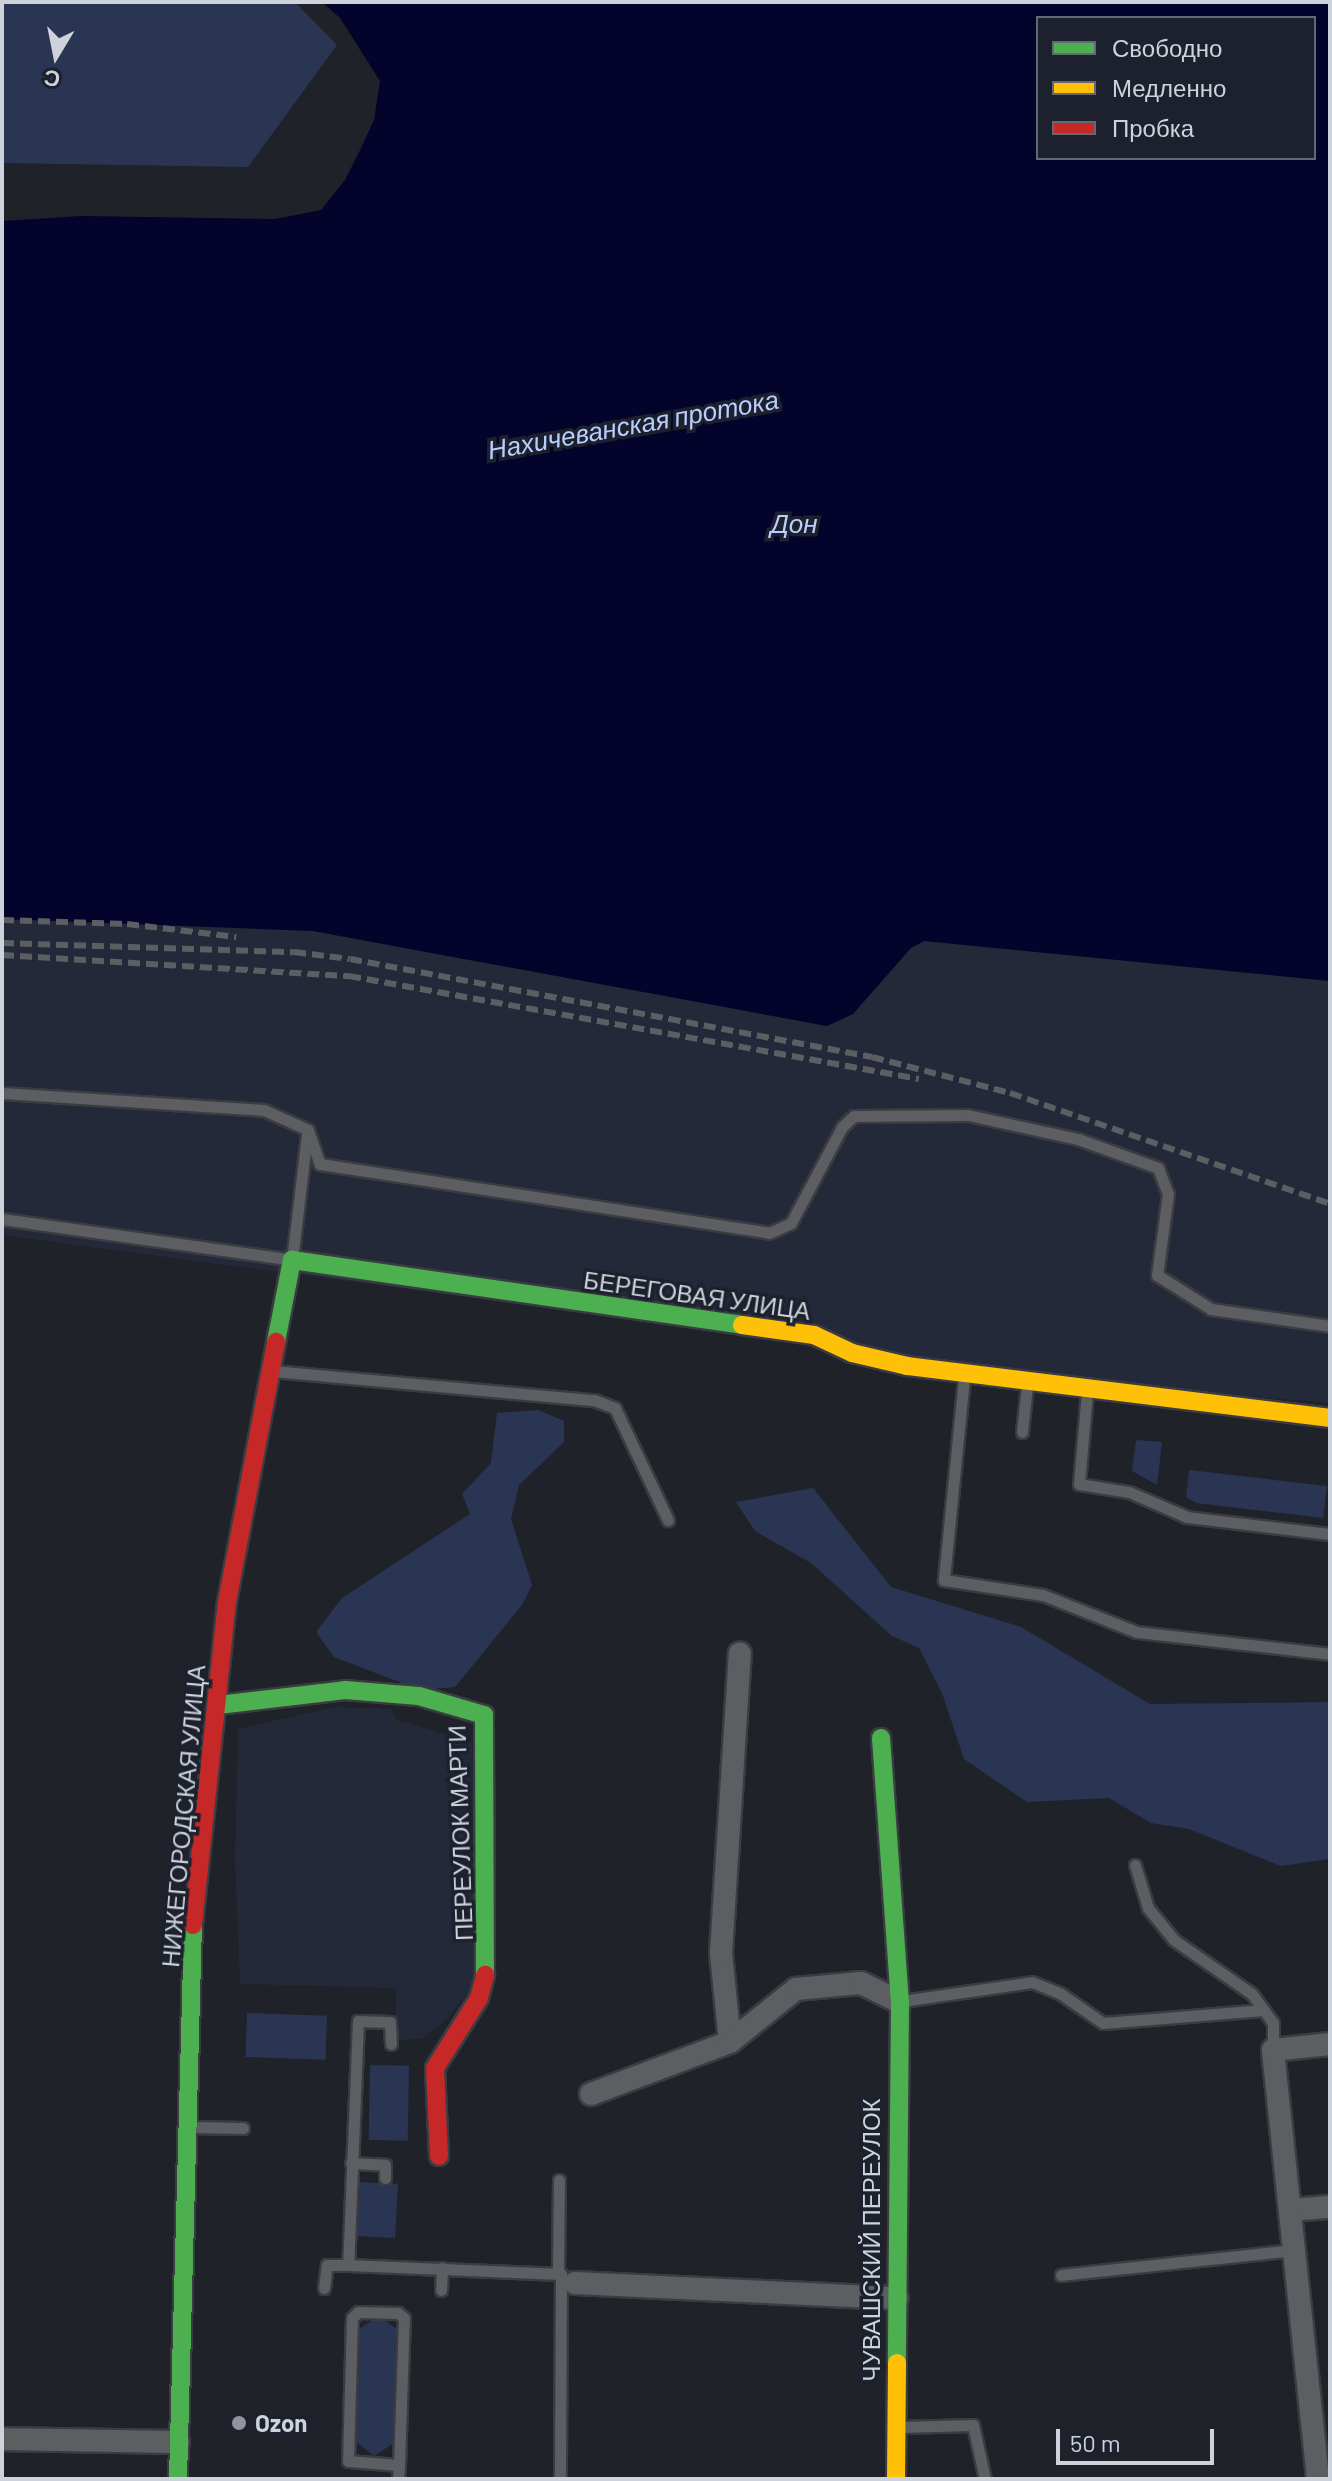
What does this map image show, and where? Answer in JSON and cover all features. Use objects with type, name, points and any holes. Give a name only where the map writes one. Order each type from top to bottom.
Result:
[{"type":"street","name":"НИЖЕГОРОДСКАЯ УЛИЦА","points":[[178,2479],[194,1902],[227,1602],[292,1260]]},
{"type":"street","name":"БЕРЕГОВАЯ УЛИЦА","points":[[292,1260],[814,1335],[852,1353],[965,1373],[1330,1418]]},
{"type":"street","points":[[730,2042],[721,1953],[740,1654]]},
{"type":"street","name":"ПЕРЕУЛОК МАРТИ","points":[[218,1705],[345,1690],[419,1696],[484,1715],[488,1962],[479,1998],[435,2068],[439,2156]]},
{"type":"street","name":"ЧУВАШСКИЙ ПЕРЕУЛОК","points":[[881,1738],[900,2002],[896,2479]]},
{"type":"street","points":[[591,2094],[730,2042],[796,1989],[861,1983],[900,2002]]},
{"type":"street","points":[[1321,2465],[1273,2050],[1330,2044]]},
{"type":"street","points":[[1292,2210],[1330,2207]]},
{"type":"street","points":[[565,2279],[897,2298]]},
{"type":"street","points":[[2,2439],[178,2442]]},
{"type":"lane","points":[[2,1093],[264,1110],[308,1130],[320,1164],[769,1233],[791,1223],[842,1127],[854,1116],[873,1112],[968,1115],[1078,1139],[1158,1168],[1168,1194],[1157,1275],[1211,1309],[1330,1326]]},
{"type":"lane","points":[[2,1219],[292,1260],[308,1130]]},
{"type":"lane","points":[[272,1371],[594,1400],[615,1408],[668,1520]]},
{"type":"lane","points":[[965,1373],[944,1580],[1043,1595],[1137,1632],[1330,1654]]},
{"type":"lane","points":[[1022,1432],[1028,1381]]},
{"type":"lane","points":[[1088,1388],[1079,1484],[1129,1492],[1187,1517],[1330,1534]]},
{"type":"lane","points":[[1135,1865],[1148,1908],[1174,1940],[1252,1994],[1273,2023],[1273,2050]]},
{"type":"lane","points":[[900,2002],[1032,1982],[1061,1994],[1103,2023],[1263,2010]]},
{"type":"lane","points":[[348,2265],[358,2021],[390,2022],[391,2044]]},
{"type":"lane","points":[[187,2126],[243,2128]]},
{"type":"lane","points":[[351,2163],[385,2165],[385,2178]]},
{"type":"lane","points":[[559,2180],[565,2279],[560,2479]]},
{"type":"lane","points":[[1061,2275],[1297,2250]]},
{"type":"lane","points":[[324,2288],[327,2265],[442,2268],[565,2279]]},
{"type":"lane","points":[[441,2290],[442,2268]]},
{"type":"lane","points":[[398,2479],[399,2465],[404,2318],[398,2313],[358,2312],[352,2318],[348,2461],[399,2465]]},
{"type":"lane","points":[[896,2427],[973,2425],[985,2479]]},
{"type":"shaded area","points":[[2,2],[295,2],[337,45],[248,167],[2,163]]},
{"type":"shaded area","points":[[2,919],[313,931],[827,1026],[853,1014],[911,948],[924,941],[1330,981],[1330,1403],[1134,1386],[2,1235]]},
{"type":"shaded area","points":[[538,1410],[564,1421],[564,1442],[519,1485],[511,1519],[532,1585],[522,1605],[455,1687],[420,1690],[334,1657],[316,1632],[342,1598],[470,1514],[462,1494],[491,1463],[497,1413]]},
{"type":"shaded area","points":[[1136,1440],[1162,1442],[1157,1485],[1132,1471]]},
{"type":"shaded area","points":[[1189,1470],[1327,1486],[1323,1518],[1196,1503],[1186,1497]]},
{"type":"shaded area","points":[[813,1488],[891,1587],[1021,1627],[1150,1704],[1330,1702],[1330,1865],[1329,1859],[1281,1866],[1189,1829],[1151,1823],[1109,1798],[1027,1802],[964,1759],[942,1693],[919,1648],[892,1636],[811,1563],[755,1531],[736,1502]]},
{"type":"shaded area","points":[[335,1707],[391,1709],[397,1720],[472,1742],[479,1960],[471,1989],[445,2021],[421,2039],[396,2040],[396,1988],[240,1984],[235,1860],[238,1729]]},
{"type":"shaded area","points":[[247,2013],[327,2016],[325,2060],[245,2057]]},
{"type":"shaded area","points":[[370,2065],[409,2066],[408,2141],[369,2140]]},
{"type":"shaded area","points":[[360,2182],[398,2184],[395,2238],[357,2236]]},
{"type":"shaded area","points":[[379,2316],[398,2330],[394,2443],[374,2456],[355,2441],[359,2329]]},
{"type":"water","name":"Дон","points":[[322,2],[1330,2],[1330,981],[924,941],[911,948],[853,1014],[827,1026],[313,931],[2,919],[2,221],[81,216],[275,219],[321,210],[345,180],[374,120],[380,81],[340,18]]},
{"type":"railway","points":[[2,920],[127,924],[236,937]]},
{"type":"railway","points":[[2,943],[294,952],[350,959],[872,1057],[1010,1093],[1330,1204]]},
{"type":"railway","points":[[2,955],[349,976],[919,1079]]},
{"type":"traffic: fast","points":[[276,1342],[292,1260],[742,1325]]},
{"type":"traffic: fast","points":[[218,1705],[345,1690],[419,1696],[484,1715],[485,1975]]},
{"type":"traffic: fast","points":[[881,1738],[900,2002],[897,2363]]},
{"type":"traffic: fast","points":[[178,2479],[193,1925]]},
{"type":"traffic: slow","points":[[742,1325],[814,1335],[852,1353],[907,1366],[1330,1418]]},
{"type":"traffic: slow","points":[[896,2479],[897,2363]]},
{"type":"traffic: jam","points":[[193,1925],[227,1602],[276,1342]]},
{"type":"traffic: jam","points":[[439,2156],[435,2068],[479,1998],[485,1975]]},
{"type":"place","name":"Ozon","points":[[239,2423]]},
{"type":"water label","name":"Нахичеванская протока","points":[[633,424]]}]
